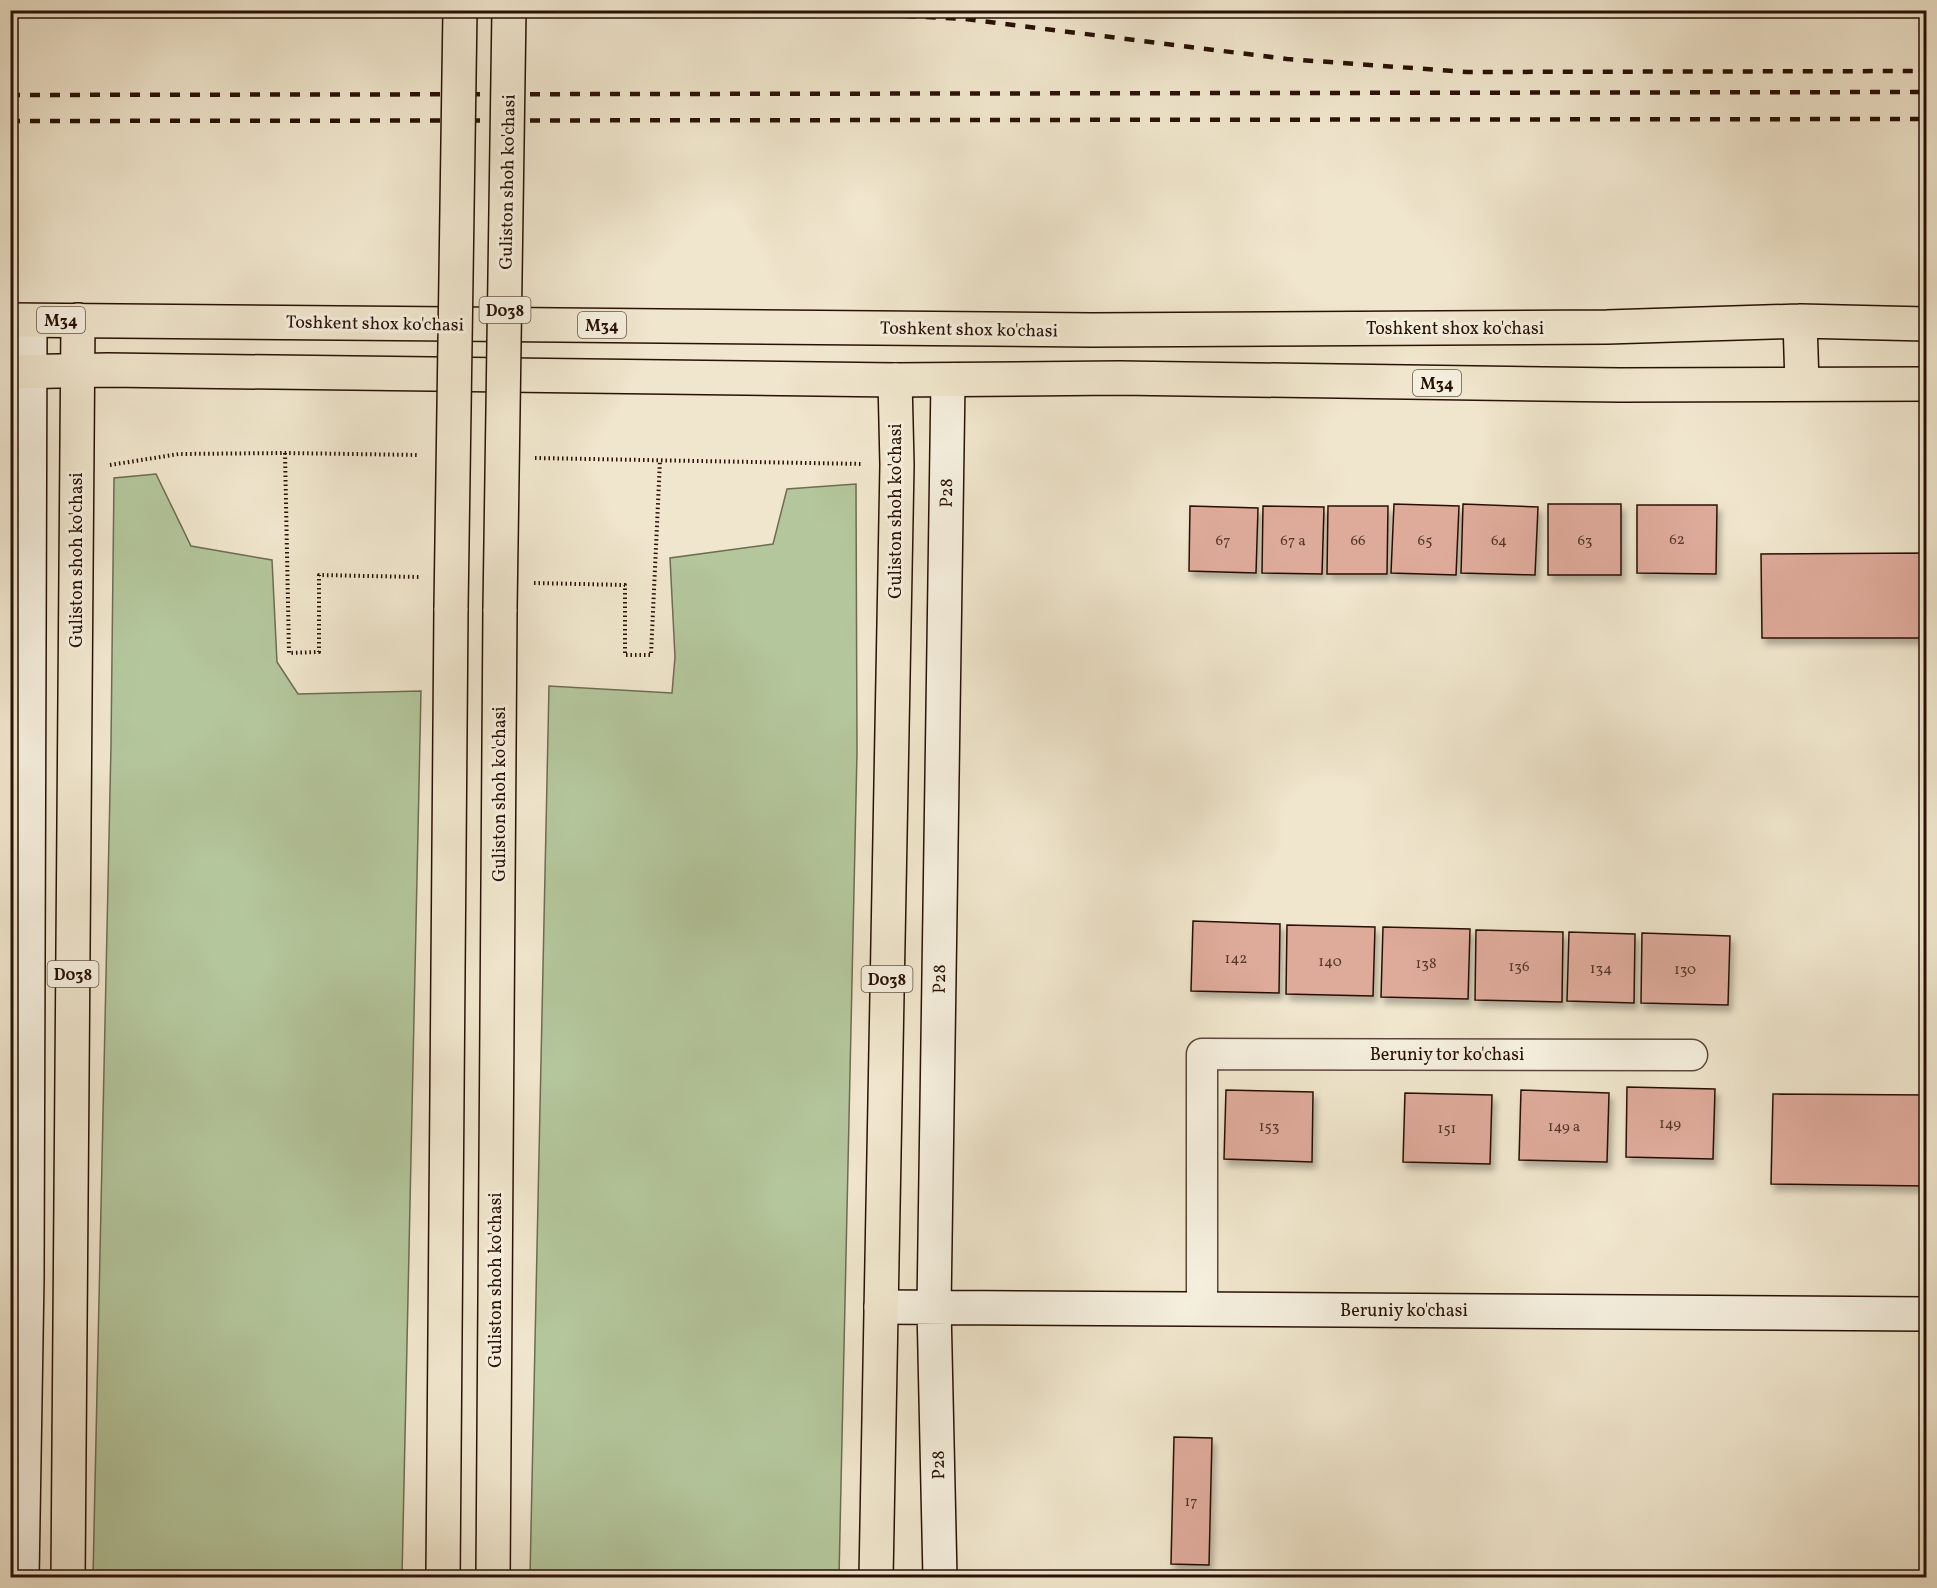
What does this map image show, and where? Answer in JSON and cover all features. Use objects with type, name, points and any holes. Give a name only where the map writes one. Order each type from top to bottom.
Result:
[{"type":"main road","name":"D038","points":[[443,1578],[451,608],[460,10]]},
{"type":"main road","name":"Guliston shoh ko'chasi","points":[[493,1578],[500,609],[510,10]]},
{"type":"main road","name":"Toshkent shox ko'chasi","points":[[20,320],[1081,330],[1607,327],[1800,321],[1926,324]]},
{"type":"main road","points":[[20,320],[20,371]]},
{"type":"main road","name":"Guliston shoh ko'chasi","points":[[68,1578],[78,320]]},
{"type":"main road","points":[[1800,321],[1802,384]]},
{"type":"main road","name":"D038","points":[[20,371],[19,1277],[22,1578]]},
{"type":"main road","name":"M34","points":[[20,371],[948,381],[1119,378],[1620,385],[1926,384]]},
{"type":"main road","name":"Guliston shoh ko'chasi","points":[[876,1578],[897,465],[895,380]]},
{"type":"main road","name":"Р28","points":[[940,1578],[934,1307],[948,381]]},
{"type":"main road","name":"Beruniy ko'chasi","points":[[881,1307],[1926,1314]]},
{"type":"street","name":"Beruniy tor ko'chasi","points":[[1202,1309],[1202,1054],[1692,1055]]},
{"type":"path","points":[[285,453],[289,653],[319,652],[319,575],[420,577]]},
{"type":"path","points":[[533,583],[626,585],[625,655],[651,654],[660,460]]},
{"type":"green space","points":[[156,474],[191,546],[272,560],[277,662],[298,694],[421,691],[402,1577],[93,1577],[111,745],[114,478]]},
{"type":"green space","points":[[856,484],[857,752],[839,1577],[530,1577],[549,686],[672,693],[675,657],[670,558],[773,544],[787,489]]},
{"type":"building","points":[[1394,504],[1459,506],[1456,575],[1391,573]]},
{"type":"building","points":[[1463,504],[1538,507],[1535,575],[1461,573]]},
{"type":"building","points":[[1548,504],[1621,504],[1621,575],[1548,575]]},
{"type":"building","points":[[1637,505],[1717,505],[1716,574],[1637,573]]},
{"type":"building","points":[[1190,506],[1258,508],[1256,573],[1189,571]]},
{"type":"building","points":[[1263,506],[1324,507],[1322,574],[1262,573]]},
{"type":"building","points":[[1328,506],[1388,506],[1387,574],[1327,574]]},
{"type":"building","points":[[1926,553],[1926,638],[1762,638],[1761,554]]},
{"type":"building","points":[[1193,921],[1280,924],[1279,993],[1191,991]]},
{"type":"building","points":[[1287,925],[1375,927],[1373,996],[1286,994]]},
{"type":"building","points":[[1383,927],[1470,929],[1468,999],[1381,997]]},
{"type":"building","points":[[1476,930],[1563,932],[1562,1002],[1475,1000]]},
{"type":"building","points":[[1569,932],[1635,934],[1634,1003],[1567,1001]]},
{"type":"building","points":[[1642,933],[1730,936],[1728,1005],[1641,1003]]},
{"type":"building","points":[[1627,1087],[1715,1089],[1713,1159],[1626,1157]]},
{"type":"building","points":[[1226,1090],[1313,1092],[1312,1162],[1224,1159]]},
{"type":"building","points":[[1521,1090],[1609,1093],[1607,1162],[1519,1160]]},
{"type":"building","points":[[1405,1093],[1492,1095],[1490,1164],[1403,1162]]},
{"type":"building","points":[[1773,1094],[1926,1095],[1926,1186],[1771,1184]]},
{"type":"building","points":[[1174,1437],[1212,1438],[1209,1565],[1171,1564]]},
{"type":"railway","points":[[186,10],[250,13],[812,11],[965,19],[1287,59],[1467,72],[1926,71]]},
{"type":"railway","points":[[10,95],[1926,92]]},
{"type":"railway","points":[[10,121],[1926,119]]}]
